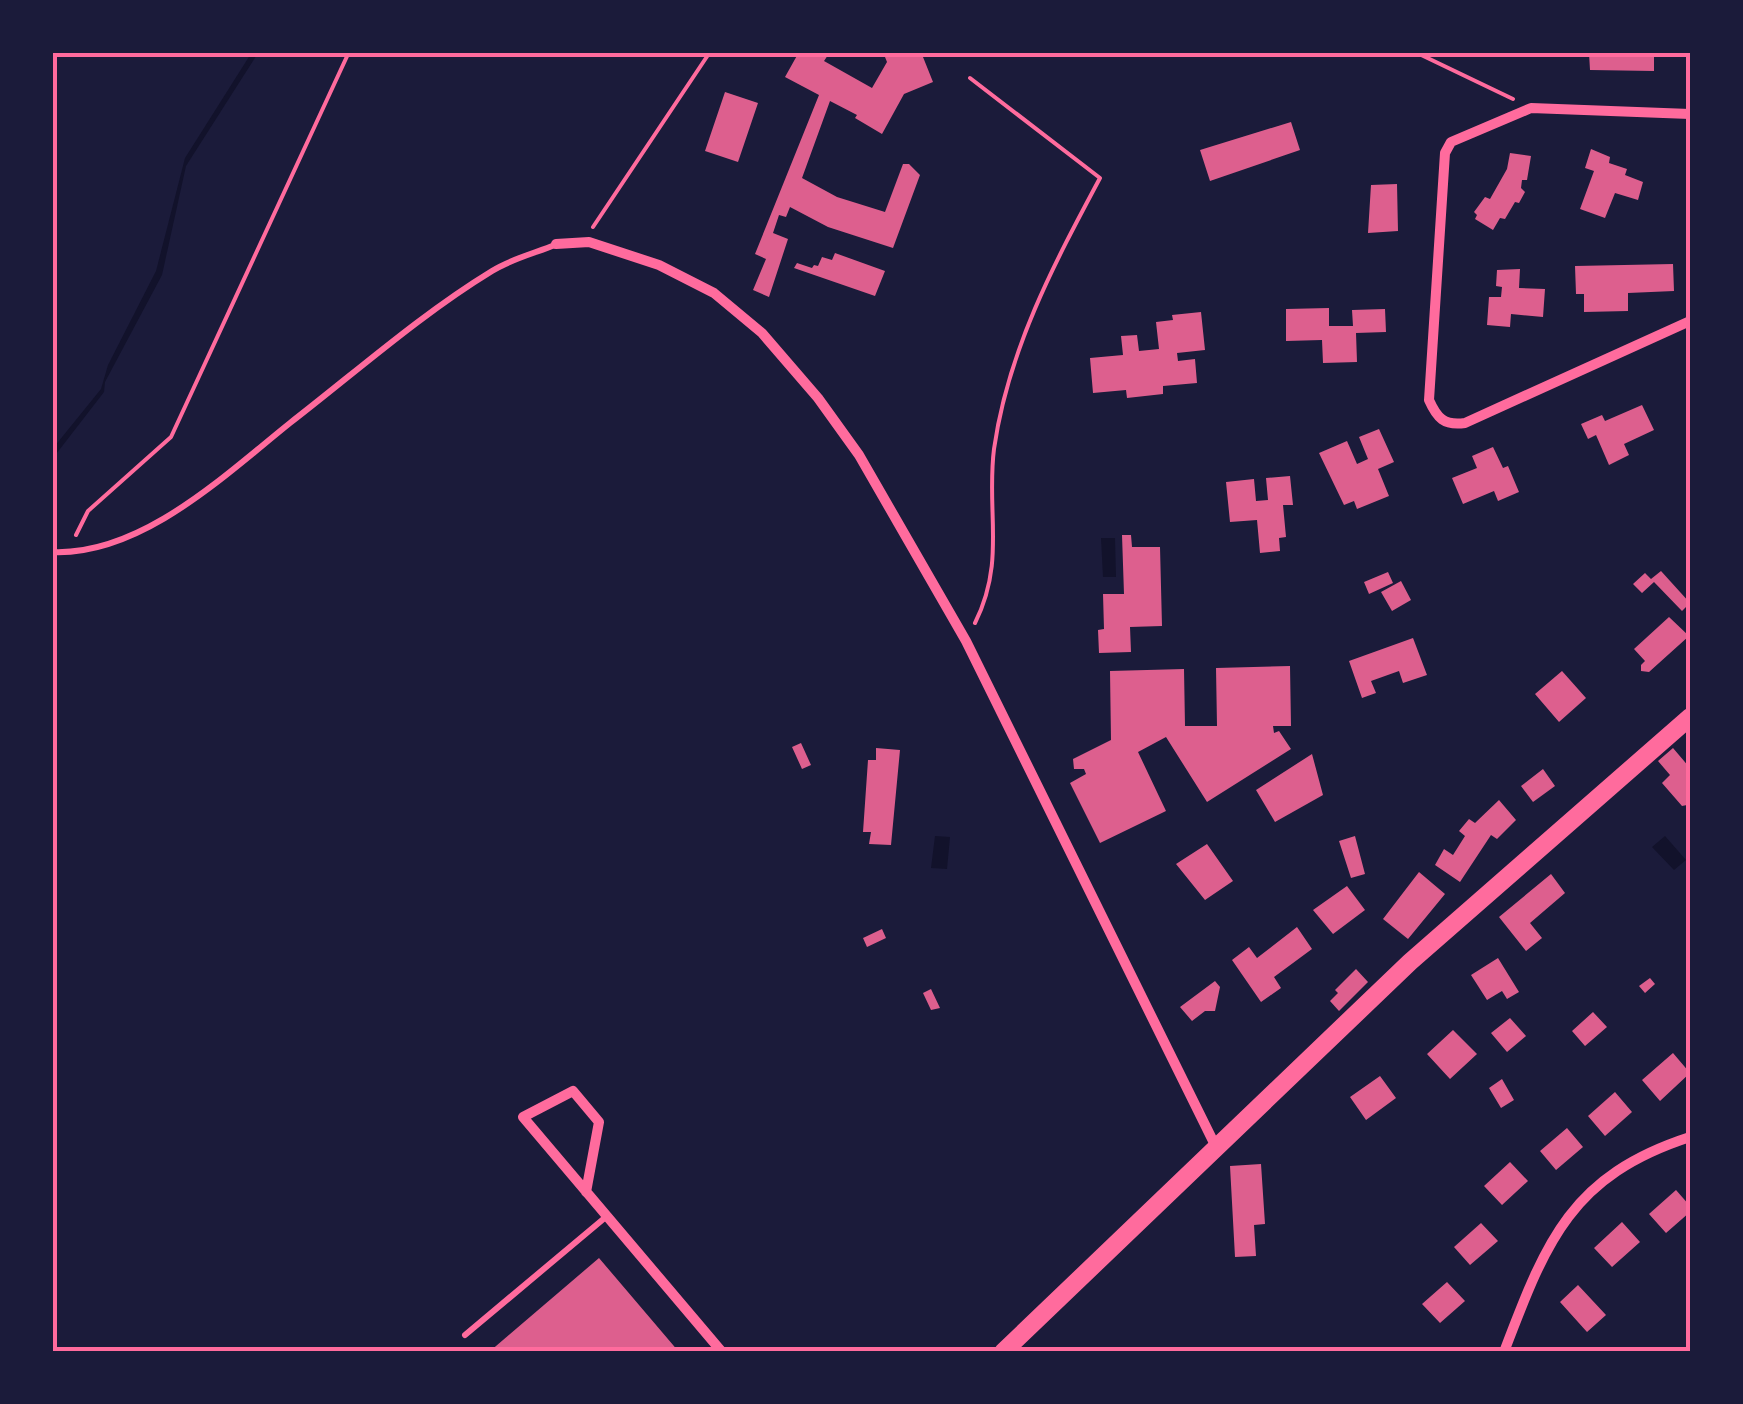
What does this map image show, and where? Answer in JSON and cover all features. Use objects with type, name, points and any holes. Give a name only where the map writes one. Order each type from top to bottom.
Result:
[{"type":"main road","points":[[1003,1352],[1410,962],[1690,716]]},
{"type":"street","points":[[1690,114],[1531,108],[1451,142],[1445,153],[1430,400],[1436,416],[1451,425],[1465,423],[1690,322]]},
{"type":"street","points":[[556,244],[589,242],[659,265],[714,293],[762,333],[818,398],[859,455],[966,641],[1216,1147]]},
{"type":"street","points":[[586,1192],[599,1122],[573,1091],[523,1118],[722,1352]]},
{"type":"street","points":[[1504,1352],[1537,1266],[1558,1229],[1583,1198],[1607,1176],[1640,1156],[1690,1136]]},
{"type":"lane","points":[[52,552],[68,553],[128,537],[185,506],[441,305],[496,268],[556,244]]},
{"type":"lane","points":[[465,1335],[607,1216]]},
{"type":"path","points":[[68,553],[88,511],[171,436],[349,52]]},
{"type":"path","points":[[589,242],[594,223],[710,52]]},
{"type":"path","points":[[1414,52],[1531,108]]},
{"type":"path","points":[[966,641],[984,604],[995,556],[994,453],[1005,392],[1040,290],[1100,178],[970,78]]},
{"type":"shaded area","points":[[252,52],[258,53],[186,166],[162,275],[105,382],[104,392],[53,458],[54,447],[101,389],[108,365],[156,271],[185,158]]},
{"type":"shaded area","points":[[1101,538],[1115,538],[1116,577],[1103,577]]},
{"type":"shaded area","points":[[935,836],[950,837],[947,869],[931,868]]},
{"type":"shaded area","points":[[1665,836],[1686,860],[1674,870],[1652,847]]},
{"type":"building","points":[[799,52],[830,52],[824,61],[872,88],[887,62],[883,52],[921,52],[933,82],[904,94],[882,134],[830,101],[802,178],[837,197],[885,212],[903,164],[909,164],[920,175],[893,248],[828,227],[790,207],[786,217],[779,215],[773,233],[788,239],[769,297],[753,290],[766,259],[755,254],[819,95],[785,77]]},
{"type":"building","points":[[1654,52],[1654,71],[1590,70],[1589,53]]},
{"type":"building","points":[[725,92],[758,103],[738,162],[705,151]]},
{"type":"building","points":[[1291,122],[1300,150],[1210,181],[1200,150]]},
{"type":"building","points":[[1591,149],[1610,157],[1609,163],[1627,169],[1625,175],[1643,182],[1638,200],[1615,193],[1605,218],[1580,209],[1594,171],[1585,168]]},
{"type":"building","points":[[1510,153],[1531,156],[1527,180],[1522,180],[1525,192],[1493,230],[1475,219],[1474,212],[1485,197],[1490,199],[1507,169]]},
{"type":"building","points":[[1397,184],[1398,231],[1368,233],[1371,185]]},
{"type":"building","points":[[835,253],[885,271],[875,296],[794,268],[797,263],[818,266],[822,257],[832,260]]},
{"type":"building","points":[[1673,264],[1674,291],[1628,293],[1628,311],[1584,312],[1584,294],[1576,294],[1575,266]]},
{"type":"building","points":[[1520,269],[1519,288],[1545,289],[1543,317],[1511,314],[1510,327],[1487,325],[1489,297],[1501,297],[1502,287],[1496,286],[1497,270]]},
{"type":"building","points":[[1329,308],[1329,326],[1353,326],[1352,310],[1385,309],[1386,332],[1356,333],[1357,362],[1323,363],[1322,340],[1286,341],[1286,309]]},
{"type":"building","points":[[1201,312],[1205,350],[1177,353],[1178,361],[1195,359],[1197,383],[1163,386],[1163,394],[1127,398],[1126,390],[1093,393],[1090,358],[1123,355],[1121,336],[1137,335],[1139,351],[1159,349],[1156,322],[1173,320],[1172,315]]},
{"type":"building","points":[[1642,405],[1654,430],[1624,444],[1629,455],[1609,465],[1596,435],[1588,439],[1581,424],[1602,415],[1605,421]]},
{"type":"building","points":[[1379,429],[1394,462],[1378,469],[1389,496],[1357,509],[1354,501],[1344,505],[1319,453],[1347,441],[1357,464],[1368,459],[1359,437]]},
{"type":"building","points":[[1493,447],[1503,468],[1508,466],[1519,492],[1498,501],[1494,491],[1463,504],[1452,478],[1477,468],[1472,456]]},
{"type":"building","points":[[1290,476],[1293,505],[1283,505],[1286,537],[1279,538],[1280,551],[1260,553],[1257,520],[1230,522],[1226,482],[1254,479],[1256,501],[1268,500],[1266,478]]},
{"type":"building","points":[[1122,535],[1131,535],[1132,547],[1160,547],[1162,626],[1130,627],[1131,652],[1099,653],[1098,630],[1104,629],[1103,594],[1124,594]]},
{"type":"building","points":[[1661,571],[1690,603],[1682,611],[1654,582],[1642,593],[1633,584],[1645,573],[1651,579]]},
{"type":"building","points":[[1388,572],[1393,583],[1369,594],[1364,582]]},
{"type":"building","points":[[1401,581],[1411,600],[1392,611],[1381,592]]},
{"type":"building","points":[[1669,617],[1689,636],[1649,672],[1641,671],[1645,661],[1634,649]]},
{"type":"building","points":[[1413,638],[1427,675],[1403,683],[1399,671],[1371,681],[1376,693],[1362,698],[1349,661]]},
{"type":"building","points":[[1290,666],[1291,726],[1273,726],[1274,733],[1279,731],[1291,749],[1207,802],[1166,737],[1138,752],[1166,811],[1100,843],[1070,783],[1086,774],[1084,769],[1074,769],[1073,759],[1111,740],[1110,671],[1184,669],[1185,726],[1217,726],[1216,668]]},
{"type":"building","points":[[1562,671],[1586,698],[1559,722],[1535,694]]},
{"type":"building","points":[[801,743],[811,765],[802,769],[792,747]]},
{"type":"building","points":[[876,748],[900,750],[891,845],[869,844],[871,832],[863,832],[868,760],[876,760]]},
{"type":"building","points":[[1673,748],[1690,768],[1690,802],[1682,806],[1662,783],[1670,775],[1658,761]]},
{"type":"building","points":[[1312,754],[1323,795],[1275,822],[1256,790]]},
{"type":"building","points":[[1543,769],[1555,786],[1533,802],[1521,786]]},
{"type":"building","points":[[1499,800],[1516,820],[1497,839],[1491,835],[1460,882],[1435,865],[1444,849],[1453,855],[1465,836],[1459,831],[1469,819],[1475,823]]},
{"type":"building","points":[[1355,836],[1365,874],[1351,878],[1339,841]]},
{"type":"building","points":[[1207,844],[1233,881],[1205,900],[1176,864]]},
{"type":"building","points":[[1419,872],[1445,894],[1408,939],[1383,919]]},
{"type":"building","points":[[1551,874],[1565,893],[1530,923],[1542,938],[1526,951],[1499,917]]},
{"type":"building","points":[[1347,886],[1365,910],[1333,934],[1313,910]]},
{"type":"building","points":[[1297,927],[1312,949],[1274,977],[1281,988],[1261,1002],[1232,960],[1249,947],[1257,958]]},
{"type":"building","points":[[882,929],[886,938],[867,947],[863,938]]},
{"type":"building","points":[[1498,958],[1519,992],[1507,999],[1502,991],[1487,1000],[1471,975]]},
{"type":"building","points":[[1356,969],[1368,982],[1339,1011],[1330,1001],[1338,993],[1335,990]]},
{"type":"building","points":[[1650,978],[1655,984],[1645,993],[1639,986]]},
{"type":"building","points":[[1215,981],[1220,987],[1215,1011],[1205,1011],[1192,1021],[1180,1007]]},
{"type":"building","points":[[931,989],[940,1008],[931,1010],[923,993]]},
{"type":"building","points":[[1593,1012],[1607,1027],[1585,1046],[1572,1031]]},
{"type":"building","points":[[1510,1018],[1526,1036],[1507,1052],[1491,1033]]},
{"type":"building","points":[[1453,1030],[1477,1054],[1450,1079],[1427,1054]]},
{"type":"building","points":[[1673,1053],[1690,1073],[1660,1101],[1642,1080]]},
{"type":"building","points":[[1380,1076],[1396,1098],[1366,1120],[1350,1097]]},
{"type":"building","points":[[1502,1079],[1514,1100],[1501,1108],[1489,1088]]},
{"type":"building","points":[[1615,1092],[1632,1112],[1605,1136],[1588,1116]]},
{"type":"building","points":[[1567,1128],[1583,1147],[1556,1170],[1540,1151]]},
{"type":"building","points":[[1510,1162],[1528,1181],[1502,1205],[1484,1186]]},
{"type":"building","points":[[1261,1164],[1265,1224],[1254,1225],[1256,1256],[1235,1257],[1230,1166]]},
{"type":"building","points":[[1676,1190],[1690,1206],[1690,1212],[1666,1233],[1649,1214]]},
{"type":"building","points":[[1622,1222],[1640,1242],[1612,1267],[1594,1248]]},
{"type":"building","points":[[1481,1223],[1498,1241],[1470,1265],[1454,1247]]},
{"type":"building","points":[[599,1258],[679,1352],[489,1352]]},
{"type":"building","points":[[1447,1282],[1465,1301],[1440,1323],[1422,1304]]},
{"type":"building","points":[[1578,1285],[1606,1315],[1587,1332],[1560,1302]]}]
